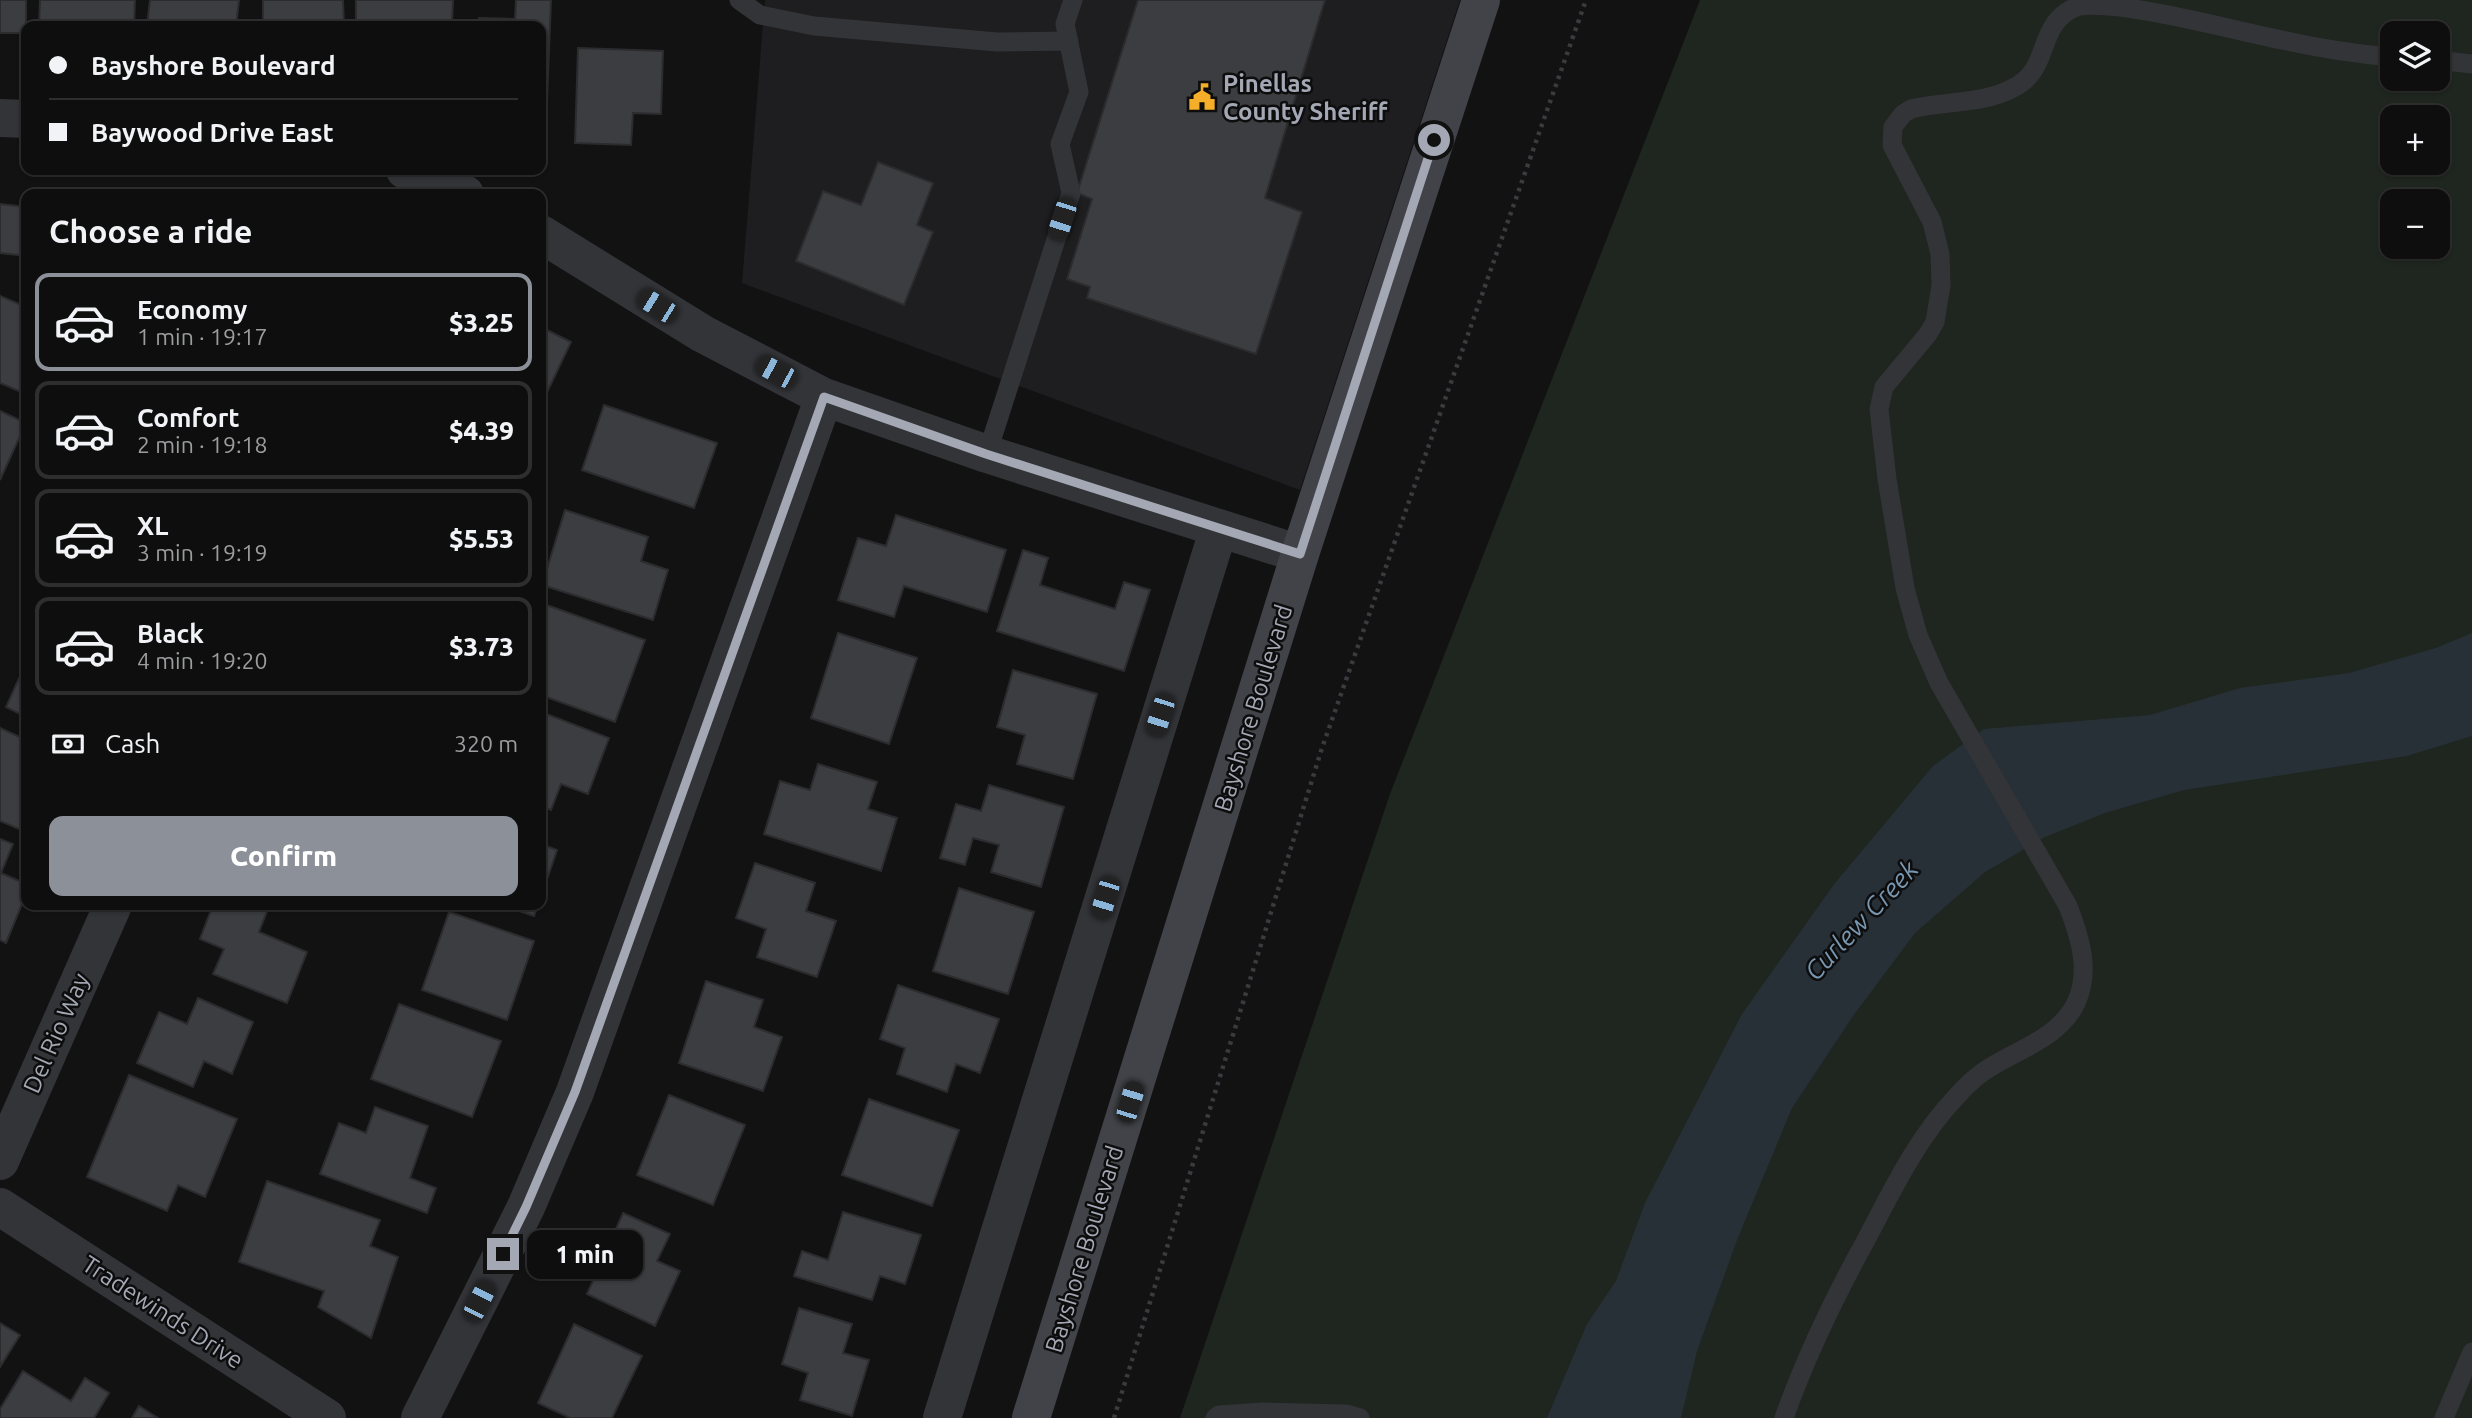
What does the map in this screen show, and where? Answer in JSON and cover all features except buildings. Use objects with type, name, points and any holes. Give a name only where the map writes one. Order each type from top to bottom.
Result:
[{"type":"main road","name":"Bayshore Boulevard","points":[[1031,1418],[1300,554],[1481,0]]},
{"type":"street","points":[[0,118],[21,118]]},
{"type":"street","points":[[546,237],[703,334],[824,397],[986,454],[1300,554]]},
{"type":"street","points":[[420,1418],[526,1207],[575,1092],[824,397]]},
{"type":"street","points":[[942,1418],[1219,528]]},
{"type":"street","name":"Del Rio Way","points":[[0,1161],[111,910]]},
{"type":"street","name":"Tradewinds Drive","points":[[0,1207],[327,1418]]},
{"type":"lane","points":[[739,0],[760,15],[814,26],[997,42],[1069,41]]},
{"type":"lane","points":[[986,454],[1071,192],[1060,144],[1079,92],[1065,24],[1073,0]]},
{"type":"lane","points":[[1784,1418],[1838,1290],[1917,1148],[1968,1084],[1997,1063],[2046,1036],[2068,1016],[2076,1002],[2083,964],[2083,952],[2075,925],[2063,897],[1939,683],[1918,635],[1905,588],[1879,409],[1884,387],[1935,322],[1941,285],[1940,254],[1932,222],[1892,145],[1892,135],[1898,120],[1911,109],[1992,95],[2024,80],[2037,62],[2056,20],[2074,8],[2092,3],[2127,4],[2282,40],[2380,55]]},
{"type":"lane","points":[[2450,61],[2472,64]]},
{"type":"lane","points":[[2444,1418],[2472,1352]]},
{"type":"lane","points":[[1215,1418],[1219,1415],[1262,1412],[1346,1414],[1360,1418]]},
{"type":"path","points":[[1114,1418],[1322,748],[1586,0]]},
{"type":"shaded area","points":[[765,0],[1460,0],[1300,490],[742,283]]},
{"type":"shaded area","points":[[1700,0],[2472,0],[2472,1418],[1180,1418],[1390,794]]},
{"type":"water","name":"Curlew Creek","points":[[2472,633],[2472,736],[2407,756],[2184,790],[2105,813],[2045,837],[1985,872],[1915,933],[1853,1016],[1792,1108],[1737,1240],[1697,1351],[1681,1418],[1547,1418],[1587,1324],[1616,1281],[1645,1203],[1742,1014],[1835,883],[1933,766],[1984,729],[2150,715],[2240,688],[2349,673],[2436,648]]},
{"type":"place","name":"Pinellas County Sheriff","points":[[1202,97]]},
{"type":"route","points":[[503,1254],[575,1092],[824,397],[986,454],[1300,554],[1434,140]]}]
